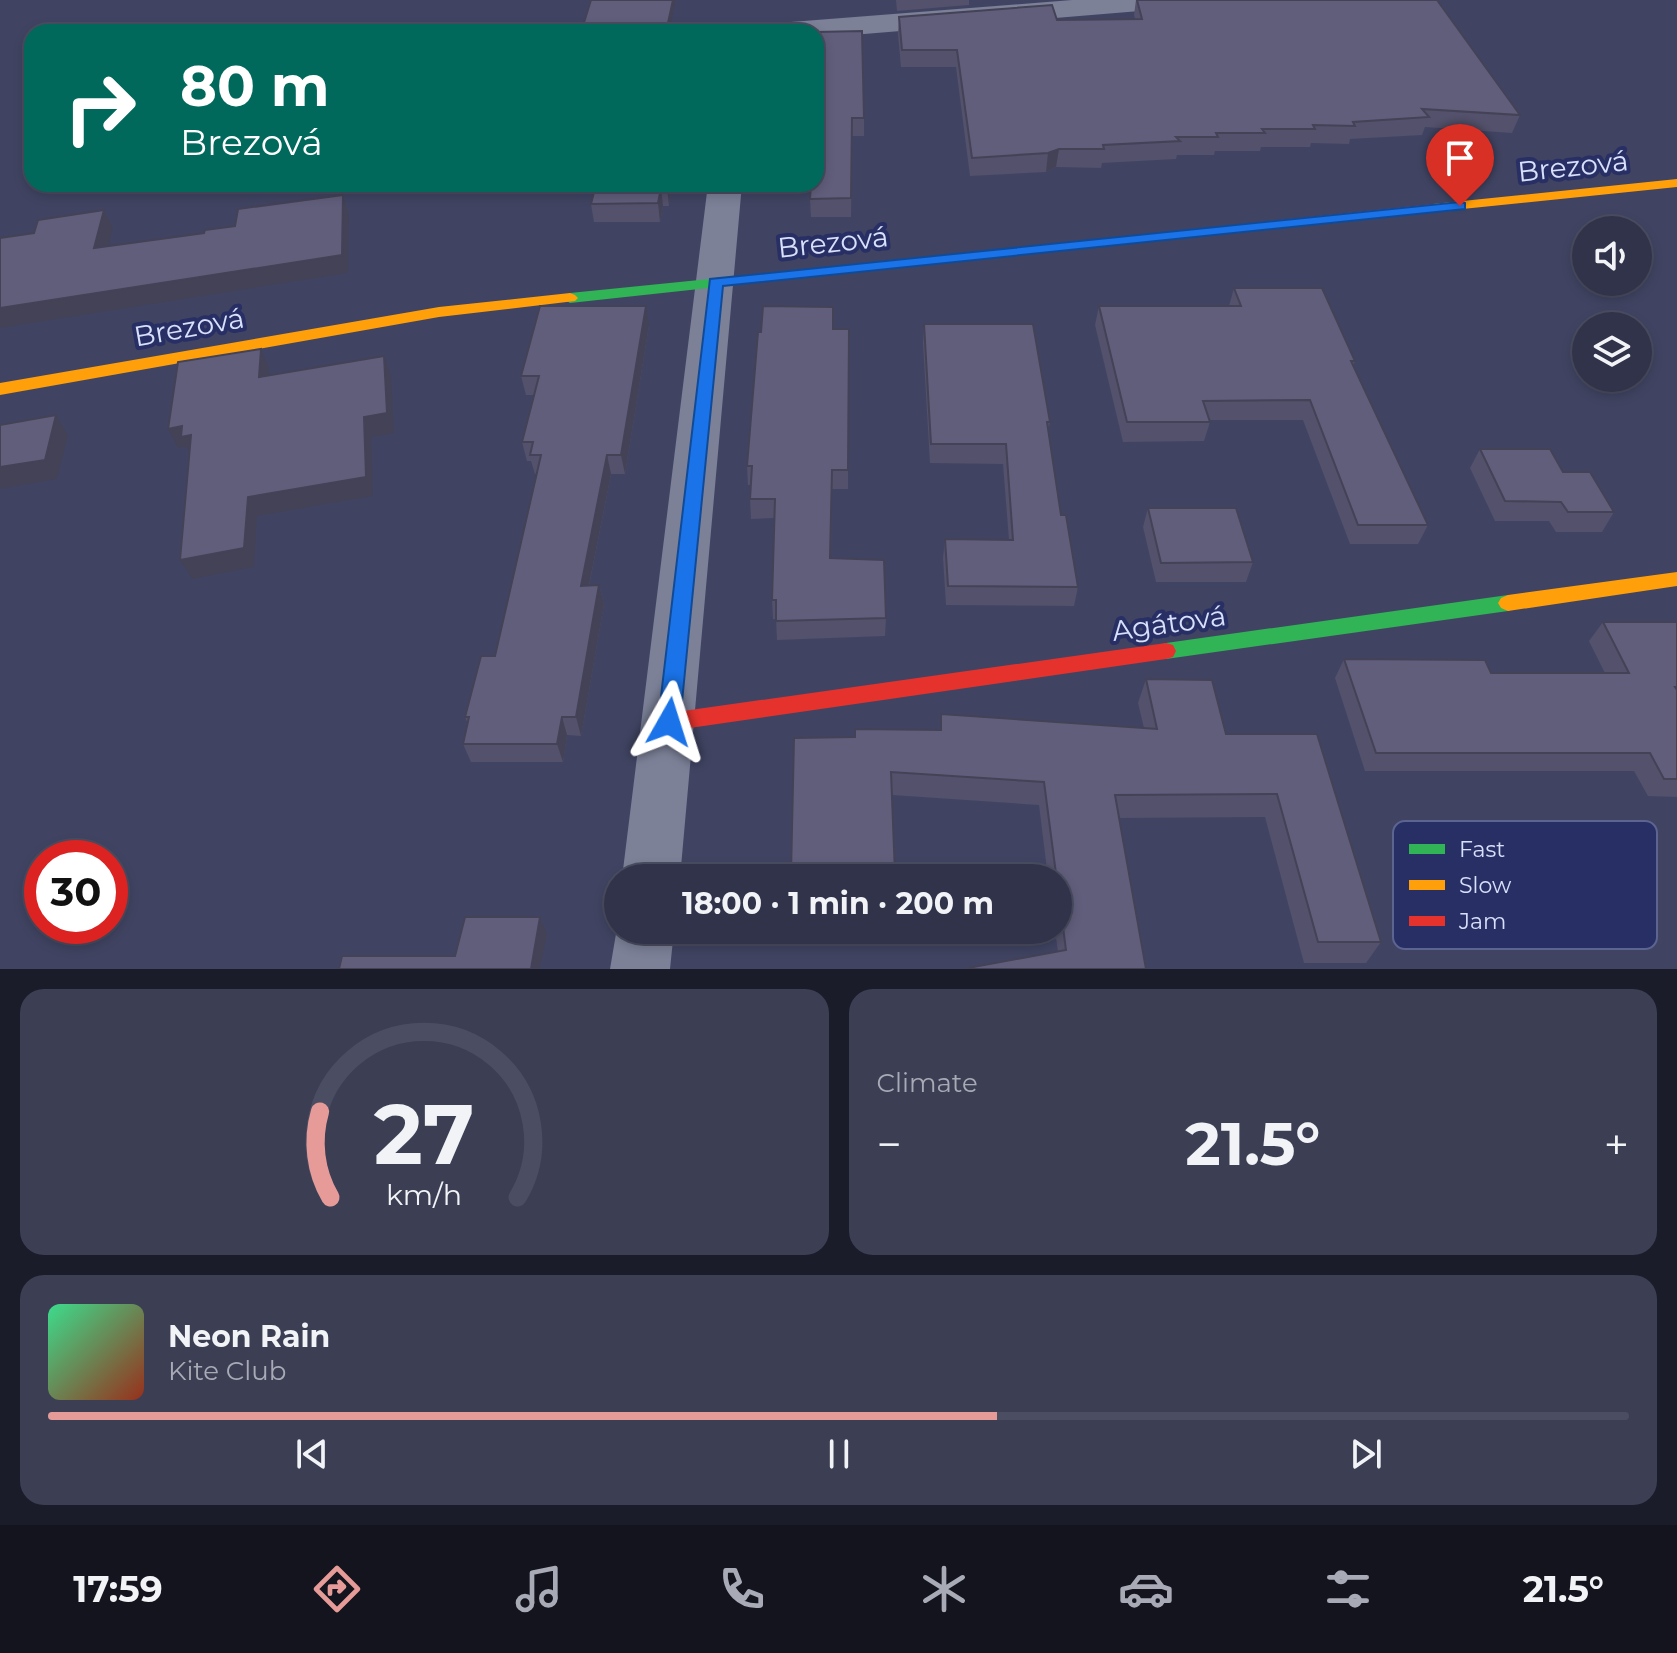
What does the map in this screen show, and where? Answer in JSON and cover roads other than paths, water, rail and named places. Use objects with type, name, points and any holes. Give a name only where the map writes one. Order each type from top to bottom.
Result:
[{"type":"street","points":[[824,28],[1176,0]]},
{"type":"street","name":"Brezová","points":[[0,389],[439,312],[1677,183]]},
{"type":"street","points":[[653,864],[724,192]]},
{"type":"street","name":"Agátová","points":[[669,722],[1677,579]]},
{"type":"street","points":[[640,969],[643,944]]}]
